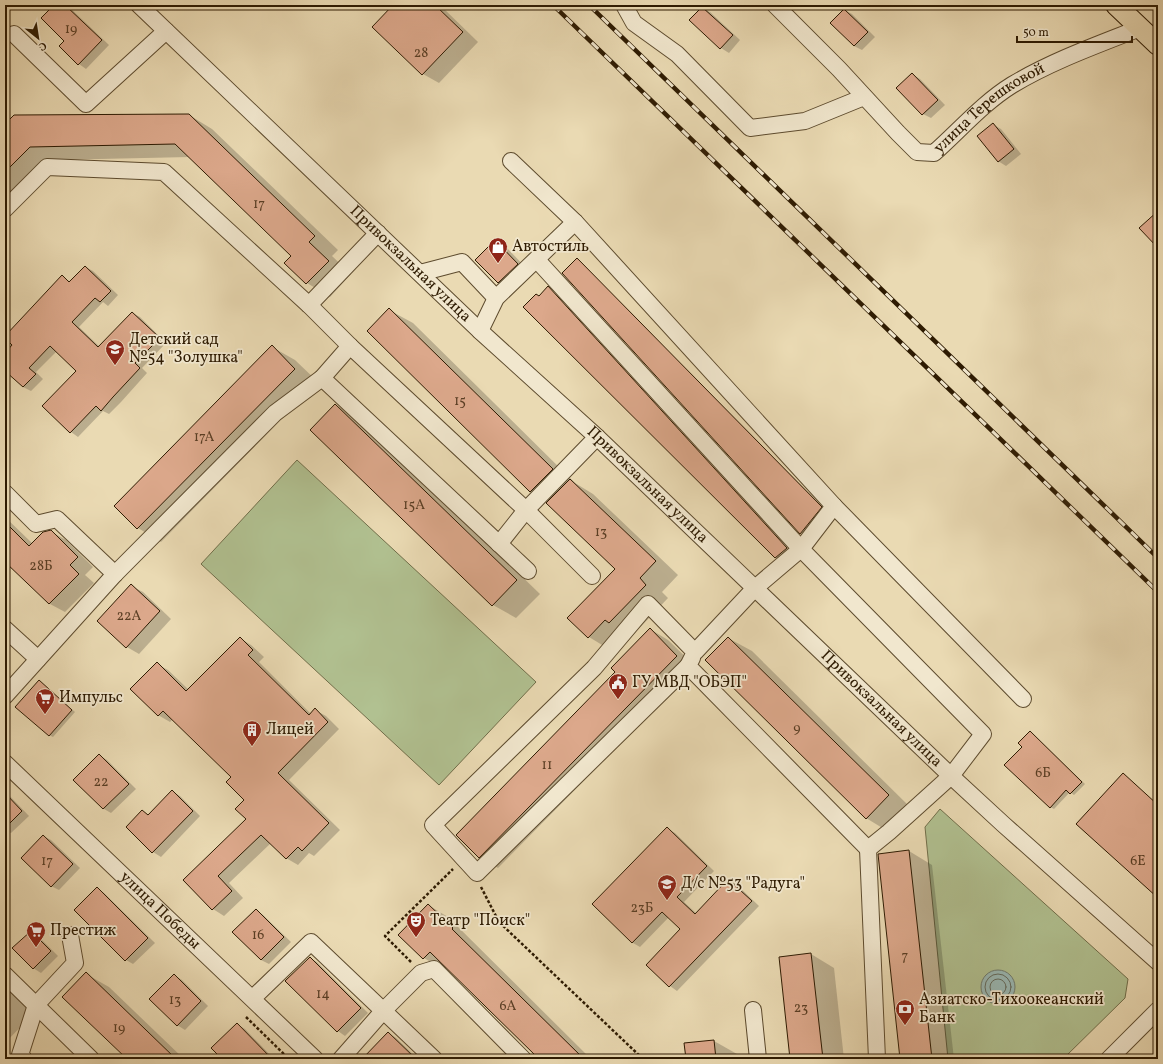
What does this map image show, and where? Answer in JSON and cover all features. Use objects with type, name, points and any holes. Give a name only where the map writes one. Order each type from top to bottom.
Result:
[{"type":"main road","points":[[1116,5],[1152,35]]},
{"type":"street","name":"Привокзальная улица","points":[[140,5],[480,331],[597,437],[1003,824],[1158,962]]},
{"type":"street","points":[[624,5],[634,23],[677,54],[750,128],[805,121],[864,97]]},
{"type":"street","name":"улица Терешковой","points":[[775,5],[839,69],[917,152],[934,152],[950,139],[984,106],[1012,86],[1042,69],[1078,53],[1152,35]]},
{"type":"street","points":[[14,34],[86,104],[166,31]]},
{"type":"street","points":[[511,161],[575,222],[834,506],[1023,699]]},
{"type":"street","points":[[5,209],[47,167],[164,172],[309,305],[350,346],[526,510],[592,576]]},
{"type":"street","points":[[480,331],[496,298],[575,222]]},
{"type":"street","points":[[309,305],[378,233]]},
{"type":"street","points":[[537,260],[801,550],[983,734],[952,776],[890,832],[868,849]]},
{"type":"street","points":[[420,273],[462,262],[496,298]]},
{"type":"street","points":[[5,696],[115,574],[275,413],[322,378],[350,346]]},
{"type":"street","points":[[322,378],[528,572]]},
{"type":"street","points":[[498,544],[526,510],[597,437]]},
{"type":"street","points":[[5,493],[36,524],[57,519],[115,574]]},
{"type":"street","points":[[695,652],[648,604],[594,668],[433,825],[478,873],[688,666],[695,652],[755,588],[801,550],[834,506]]},
{"type":"street","points":[[5,629],[38,659]]},
{"type":"street","points":[[688,666],[868,849],[877,1059]]},
{"type":"street","name":"улица Победы","points":[[5,763],[253,998],[315,1059]]},
{"type":"street","points":[[24,1059],[20,1055],[36,1005],[75,963],[70,935]]},
{"type":"street","points":[[253,998],[311,942],[434,1059]]},
{"type":"street","points":[[341,1059],[384,1010],[421,973],[434,970],[523,1059]]},
{"type":"street","points":[[5,975],[91,1059]]},
{"type":"street","points":[[753,1010],[758,1059]]},
{"type":"street","points":[[1109,1059],[1158,1010]]},
{"type":"path","points":[[421,973],[385,936],[464,858]]},
{"type":"path","points":[[478,873],[480,885],[499,922],[643,1059]]},
{"type":"green space","points":[[297,460],[536,682],[439,785],[201,564]]},
{"type":"green space","points":[[940,809],[1128,979],[1125,998],[1063,1059],[948,1059],[925,827]]},
{"type":"water","points":[[995,970],[1001,970],[1005,971],[1012,977],[1015,987],[1014,994],[1008,1001],[1001,1004],[995,1004],[991,1003],[984,997],[981,990],[981,984],[982,980],[988,973]]},
{"type":"building","points":[[54,5],[65,5],[102,40],[78,65],[59,46],[64,41],[41,18]]},
{"type":"building","points":[[393,5],[435,5],[463,32],[422,75],[372,27]]},
{"type":"building","points":[[702,7],[733,35],[720,49],[689,20]]},
{"type":"building","points":[[844,9],[868,32],[854,46],[830,23]]},
{"type":"building","points":[[912,73],[938,100],[922,115],[896,88]]},
{"type":"building","points":[[189,114],[315,236],[309,242],[329,261],[306,284],[284,263],[291,256],[175,144],[30,147],[5,172],[5,124],[14,115]]},
{"type":"building","points":[[993,123],[1014,149],[998,162],[977,136]]},
{"type":"building","points":[[1158,211],[1158,248],[1139,228]]},
{"type":"building","name":"Автостиль","points":[[495,240],[518,264],[498,283],[475,260]]},
{"type":"building","points":[[577,258],[822,507],[800,534],[562,273]]},
{"type":"building","points":[[85,266],[111,291],[100,302],[95,298],[72,322],[98,347],[132,312],[160,338],[135,363],[140,368],[101,411],[96,406],[70,433],[42,406],[76,371],[50,346],[29,368],[36,374],[23,387],[5,371],[5,353],[12,345],[5,338],[5,336],[62,275],[69,282]]},
{"type":"building","points":[[548,286],[787,548],[775,558],[523,307],[536,294],[539,296]]},
{"type":"building","points":[[389,308],[553,469],[530,492],[367,331]]},
{"type":"building","points":[[272,345],[295,369],[137,529],[114,506]]},
{"type":"building","points":[[335,404],[517,580],[492,606],[310,430]]},
{"type":"building","points":[[570,479],[656,561],[640,578],[646,585],[609,623],[605,620],[588,638],[567,618],[615,569],[546,503]]},
{"type":"building","points":[[5,522],[29,546],[43,532],[51,530],[78,557],[70,565],[79,574],[49,604],[5,562]]},
{"type":"building","points":[[131,584],[160,611],[126,648],[97,621]]},
{"type":"building","points":[[650,628],[677,656],[479,858],[456,835],[615,672],[611,668]]},
{"type":"building","name":"Лицей","points":[[240,637],[253,650],[248,655],[309,715],[315,708],[328,722],[278,773],[329,823],[302,851],[298,847],[286,859],[261,835],[218,876],[232,891],[212,910],[183,880],[246,819],[235,809],[244,800],[226,782],[231,777],[163,711],[158,716],[130,689],[157,662],[186,691]]},
{"type":"building","points":[[728,637],[889,795],[866,819],[705,660]]},
{"type":"building","points":[[39,680],[72,710],[49,736],[15,707]]},
{"type":"building","points":[[1030,731],[1082,782],[1070,794],[1066,790],[1050,808],[1004,765],[1022,747],[1018,743]]},
{"type":"building","points":[[99,754],[129,784],[103,809],[73,780]]},
{"type":"building","points":[[1123,773],[1158,805],[1158,898],[1076,824]]},
{"type":"building","points":[[172,790],[193,811],[152,853],[126,827],[142,810],[148,815]]},
{"type":"building","points":[[5,793],[22,811],[5,828]]},
{"type":"building","points":[[667,827],[707,866],[677,897],[695,914],[728,879],[752,901],[669,987],[646,965],[680,929],[662,912],[632,943],[592,904]]},
{"type":"building","points":[[43,835],[73,864],[51,887],[21,858]]},
{"type":"building","points":[[909,850],[932,1059],[900,1059],[878,854]]},
{"type":"building","points":[[97,887],[148,938],[125,961],[74,910]]},
{"type":"building","points":[[428,904],[584,1059],[539,1059],[430,952],[423,959],[398,935]]},
{"type":"building","points":[[256,909],[284,937],[261,960],[232,932]]},
{"type":"building","points":[[31,931],[51,951],[33,969],[12,948]]},
{"type":"building","points":[[811,953],[823,1059],[790,1059],[779,957]]},
{"type":"building","points":[[310,957],[361,1008],[337,1032],[285,981]]},
{"type":"building","points":[[86,972],[176,1059],[127,1059],[62,997]]},
{"type":"building","points":[[174,974],[201,1001],[177,1026],[149,999]]},
{"type":"building","points":[[237,1023],[272,1059],[222,1059],[211,1048]]},
{"type":"building","points":[[388,1032],[416,1059],[362,1059]]},
{"type":"building","points":[[714,1040],[716,1059],[686,1059],[684,1043]]},
{"type":"railway","points":[[553,5],[1158,592]]},
{"type":"railway","points":[[589,5],[1158,558]]},
{"type":"place","name":"Автостиль","points":[[498,264]]},
{"type":"place","name":"Детский сад №54 \"Золушка\"","points":[[115,366]]},
{"type":"place","name":"ГУ МВД \"ОБЭП\"","points":[[618,700]]},
{"type":"place","name":"Импульс","points":[[45,715]]},
{"type":"place","name":"Лицей","points":[[252,747]]},
{"type":"place","name":"Д/с №53 \"Радуга\"","points":[[667,901]]},
{"type":"place","name":"Театр \"Поиск\"","points":[[416,938]]},
{"type":"place","name":"Престиж","points":[[36,948]]},
{"type":"place","name":"Азиатско-Тихоокеанский Банк","points":[[905,1026]]}]
